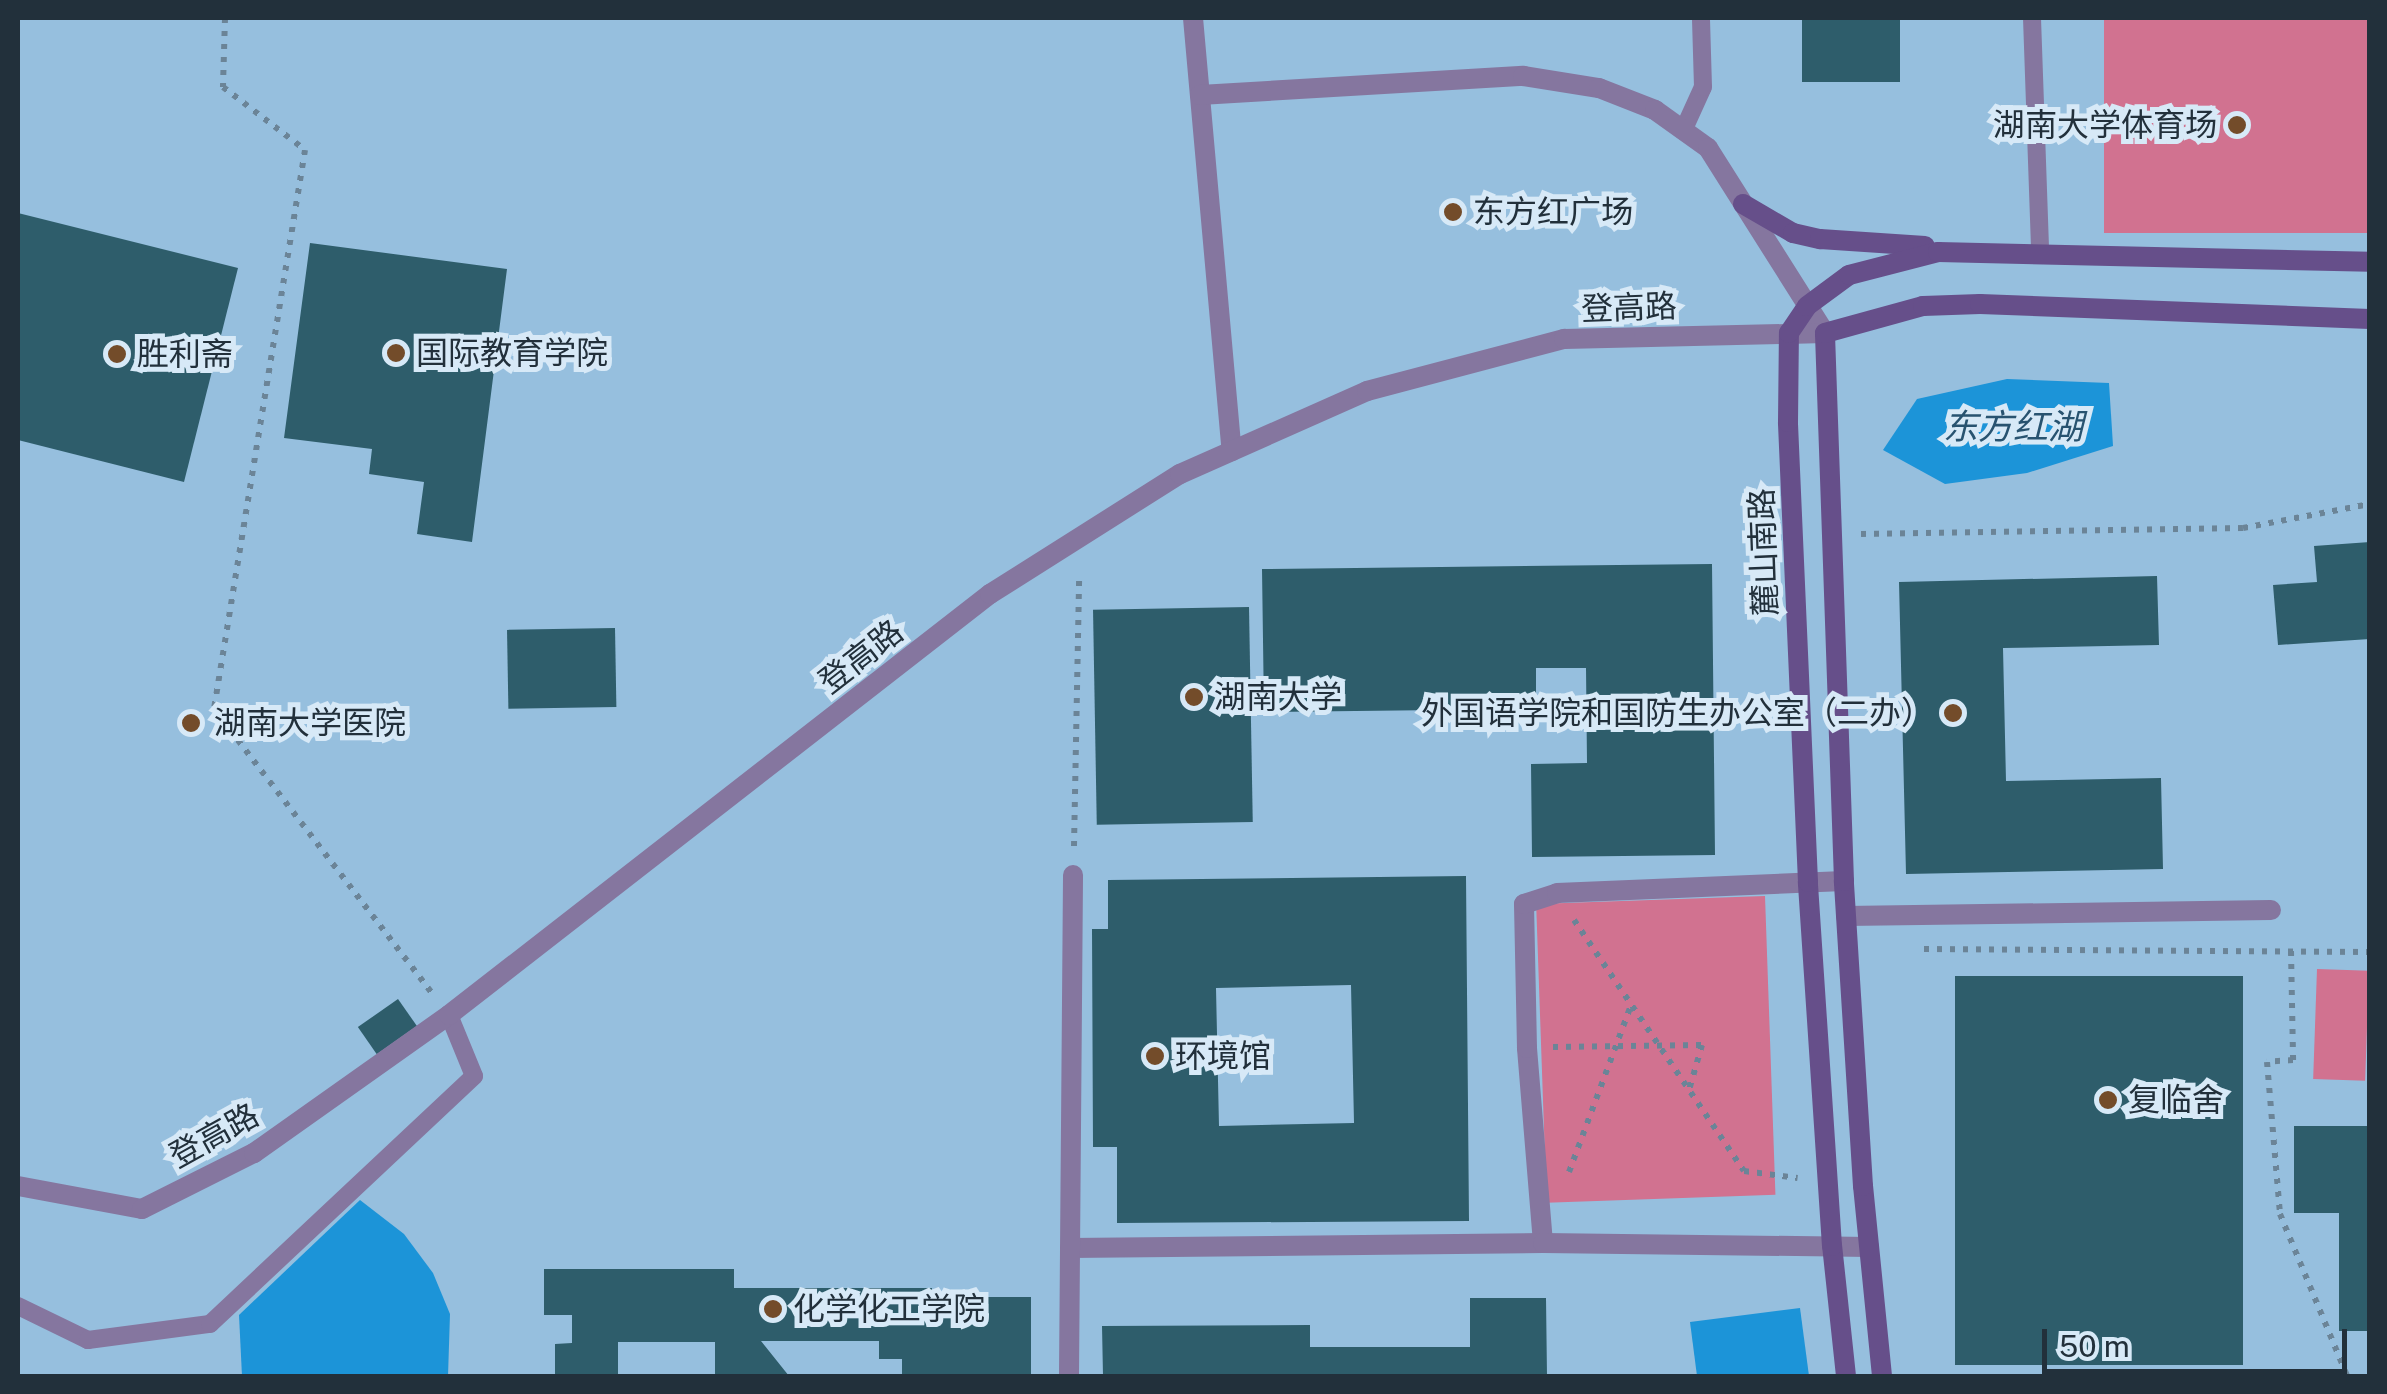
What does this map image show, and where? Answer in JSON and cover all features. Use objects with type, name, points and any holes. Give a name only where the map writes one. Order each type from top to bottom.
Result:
[{"type":"main road","points":[[1743,204],[1793,233],[1820,240],[1987,250],[2370,262]]},
{"type":"main road","points":[[1788,334],[1807,306],[1849,274],[1893,260],[1987,250]]},
{"type":"main road","points":[[1825,334],[1924,306],[1980,304],[2370,319]]},
{"type":"main road","name":"麓山南路","points":[[1788,334],[1788,422],[1808,882],[1832,1246],[1846,1376]]},
{"type":"main road","name":"麓山南路","points":[[1825,334],[1844,880],[1869,1247],[1882,1376]]},
{"type":"street","points":[[1193,18],[1232,451]]},
{"type":"street","points":[[1200,95],[1522,76],[1598,88],[1655,110],[1708,148],[1825,334]]},
{"type":"street","name":"登高路","points":[[18,1186],[142,1208],[254,1153],[449,1015],[990,594],[1180,474],[1367,391],[1564,340],[1825,334]]},
{"type":"street","points":[[1069,1376],[1073,875]]},
{"type":"street","points":[[1543,1243],[1527,1048],[1524,904],[1557,894],[1844,880]]},
{"type":"street","points":[[1846,916],[2271,910]]},
{"type":"street","points":[[1070,1248],[1543,1243],[1869,1247]]},
{"type":"lane","points":[[1683,130],[1704,87],[1702,18]]},
{"type":"lane","points":[[2032,18],[2040,252]]},
{"type":"lane","points":[[18,1306],[88,1340],[210,1324],[474,1076],[449,1015]]},
{"type":"path","points":[[225,18],[223,87],[305,150],[214,709],[449,1015]]},
{"type":"path","points":[[1829,535],[2244,528],[2370,504]]},
{"type":"path","points":[[1073,875],[1080,538]]},
{"type":"path","points":[[1557,894],[1744,1171],[1828,1182]]},
{"type":"path","points":[[1906,949],[2370,952]]},
{"type":"path","points":[[2292,951],[2292,1060],[2268,1062],[2280,1214],[2347,1376]]},
{"type":"path","points":[[1563,1189],[1631,1004]]},
{"type":"path","points":[[1527,1048],[1702,1045],[1688,1090]]},
{"type":"shaded area","name":"湖南大学","points":[[18,18],[2369,18],[2369,1376],[18,1376]]},
{"type":"shaded area","name":"湖南大学体育场","points":[[2104,18],[2369,18],[2369,233],[2104,233]]},
{"type":"shaded area","points":[[1765,896],[1775,1195],[1547,1203],[1536,904]]},
{"type":"shaded area","points":[[2317,969],[2369,971],[2365,1081],[2313,1079]]},
{"type":"water","name":"东方红湖","points":[[2007,379],[2109,383],[2113,446],[2027,473],[1945,484],[1883,450],[1917,399]]},
{"type":"water","points":[[360,1200],[404,1234],[433,1273],[450,1314],[448,1376],[242,1376],[239,1315]]},
{"type":"water","points":[[1800,1308],[1809,1376],[1697,1376],[1690,1322]]},
{"type":"building","points":[[1802,18],[1900,18],[1900,82],[1802,82]]},
{"type":"building","name":"胜利斋","points":[[18,213],[238,268],[184,482],[18,440]]},
{"type":"building","name":"国际教育学院","points":[[310,243],[507,269],[472,542],[417,534],[424,482],[369,474],[372,449],[284,438]]},
{"type":"building","points":[[2370,542],[2370,639],[2278,645],[2273,585],[2317,582],[2314,546]]},
{"type":"building","points":[[1712,564],[1715,855],[1532,857],[1531,764],[1587,763],[1586,668],[1536,668],[1536,709],[1264,712],[1262,569]]},
{"type":"building","name":"外国语学院和国防生办公室（二办）","points":[[2157,576],[2159,645],[2003,648],[2006,781],[2161,778],[2163,869],[1906,874],[1899,582]]},
{"type":"building","points":[[1249,607],[1253,822],[1097,825],[1093,610]]},
{"type":"building","points":[[615,628],[616,707],[508,709],[507,630]]},
{"type":"building","name":"环境馆","points":[[1466,876],[1469,1221],[1117,1223],[1117,1147],[1093,1147],[1092,929],[1108,929],[1108,880]],"holes":[[[1351,985],[1354,1123],[1219,1126],[1216,988]]]},
{"type":"building","name":"复临舍","points":[[1955,976],[2243,976],[2243,1365],[1955,1365]]},
{"type":"building","points":[[398,999],[417,1026],[377,1054],[358,1027]]},
{"type":"building","points":[[2294,1126],[2370,1126],[2370,1331],[2339,1331],[2339,1213],[2294,1213]]},
{"type":"building","points":[[544,1269],[734,1269],[734,1288],[932,1288],[932,1297],[1031,1297],[1031,1376],[902,1376],[902,1359],[879,1359],[879,1341],[761,1341],[789,1376],[715,1376],[715,1342],[618,1342],[618,1376],[555,1376],[555,1344],[572,1343],[572,1315],[544,1315]]},
{"type":"building","points":[[1470,1298],[1546,1298],[1547,1376],[1103,1376],[1102,1326],[1310,1325],[1310,1347],[1470,1347]]},
{"type":"place","name":"湖南大学体育场","points":[[2237,125]]},
{"type":"place","name":"东方红广场","points":[[1453,212]]},
{"type":"place","name":"国际教育学院","points":[[396,353]]},
{"type":"place","name":"胜利斋","points":[[117,354]]},
{"type":"place","name":"湖南大学","points":[[1194,697]]},
{"type":"place","name":"外国语学院和国防生办公室（二办）","points":[[1953,713]]},
{"type":"place","name":"湖南大学医院","points":[[191,723]]},
{"type":"place","name":"环境馆","points":[[1155,1056]]},
{"type":"place","name":"复临舍","points":[[2108,1100]]},
{"type":"place","name":"化学化工学院","points":[[773,1309]]}]
